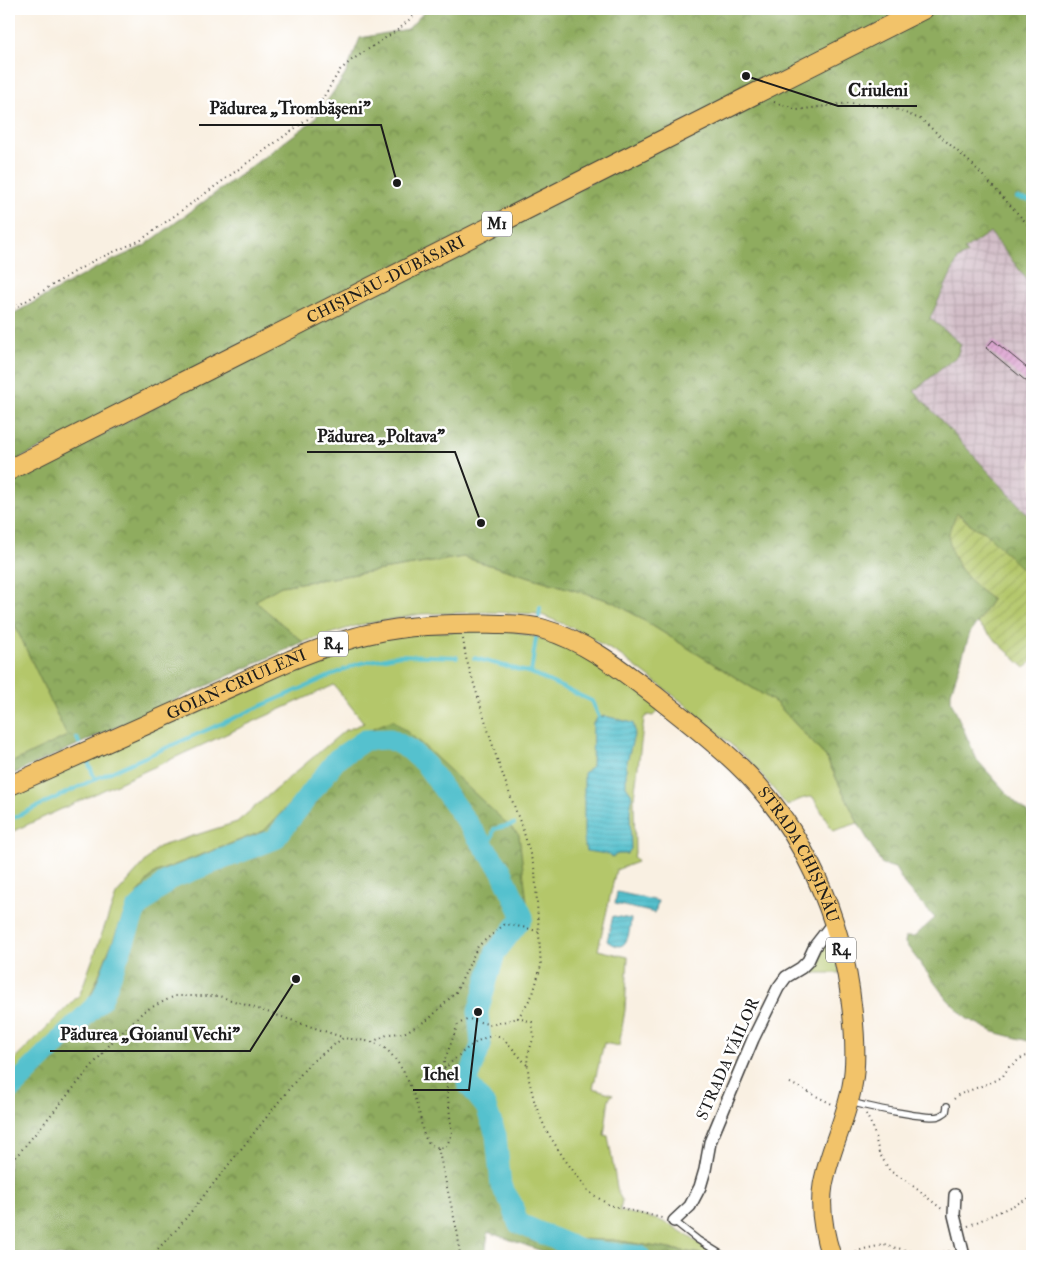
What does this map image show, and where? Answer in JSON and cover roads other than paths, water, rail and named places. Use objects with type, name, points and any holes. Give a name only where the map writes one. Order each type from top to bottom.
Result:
[{"type":"highway","name":"CHIȘINĂU-DUBĂSARI","points":[[9,470],[924,9]]},
{"type":"main road","name":"GOIAN-CRIULENI","points":[[9,786],[323,647],[367,634],[400,628],[460,624],[516,625],[541,628],[569,638],[610,660],[664,702]]},
{"type":"main road","name":"STRADA CHIȘINĂU","points":[[664,702],[695,726],[738,764],[781,814],[815,875],[833,923],[845,964],[852,1008],[854,1068],[853,1105],[823,1186],[823,1225],[831,1256]]},
{"type":"street","name":"STRADA VĂILOR","points":[[674,1221],[690,1206],[700,1187],[710,1142],[753,1039],[778,988],[786,977],[801,968],[808,961],[815,946],[833,923]]},
{"type":"street","points":[[955,1195],[954,1216],[964,1253]]},
{"type":"lane","points":[[853,1105],[919,1115],[939,1116],[946,1112],[946,1106]]},
{"type":"lane","points":[[674,1221],[698,1240],[724,1256]]},
{"type":"water","points":[[605,716],[633,723],[635,731],[626,766],[626,786],[632,798],[630,810],[631,849],[627,854],[618,854],[612,857],[608,854],[586,851],[584,841],[584,773],[592,766],[593,723],[597,718]]},
{"type":"water","points":[[617,892],[658,901],[655,913],[615,904]]},
{"type":"water","points":[[613,916],[631,919],[627,939],[625,943],[619,946],[607,941]]},
{"type":"waterway","points":[[1017,198],[1032,201]]},
{"type":"waterway","points":[[539,617],[540,608]]},
{"type":"waterway","points":[[531,673],[536,638]]},
{"type":"waterway","points":[[9,820],[95,779],[357,664],[400,655],[457,657]]},
{"type":"waterway","points":[[474,658],[531,673],[592,701],[599,717]]},
{"type":"waterway","points":[[77,738],[79,743]]},
{"type":"waterway","points":[[9,1091],[102,999],[136,910],[168,880],[275,839],[337,759],[365,740],[390,739],[410,750],[426,765],[501,870],[523,917],[495,953],[478,1012],[481,1045],[467,1083],[486,1107],[496,1135],[501,1186],[512,1204],[518,1223],[580,1250],[640,1256]]},
{"type":"waterway","points":[[88,762],[95,779]]},
{"type":"waterway","points":[[485,847],[492,837],[494,829],[514,824]]},
{"type":"place","name":"Criuleni","points":[[746,76]]},
{"type":"place","name":"Pădurea „Trombășeni”","points":[[397,183]]},
{"type":"place","name":"Pădurea „Poltava”","points":[[481,523]]},
{"type":"place","name":"Pădurea „Goianul Vechi”","points":[[296,979]]},
{"type":"place","name":"Ichel","points":[[478,1012]]}]
